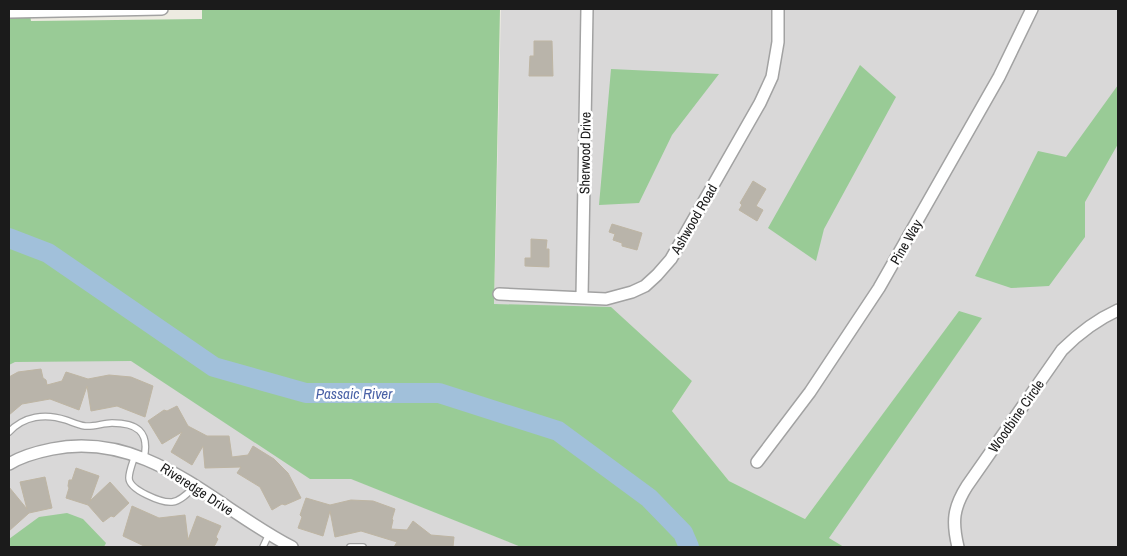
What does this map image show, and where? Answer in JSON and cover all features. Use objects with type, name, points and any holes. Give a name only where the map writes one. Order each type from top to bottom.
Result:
[{"type":"street","points":[[9,12],[162,9]]},
{"type":"street","name":"Sherwood Drive","points":[[582,297],[587,9]]},
{"type":"street","name":"Ashwood Road","points":[[499,294],[606,299],[632,292],[644,286],[657,275],[671,259],[760,103],[772,77],[778,42],[778,9]]},
{"type":"street","name":"Pine Way","points":[[757,462],[810,392],[879,288],[999,77],[1032,9]]},
{"type":"street","name":"Woodbine Circle","points":[[958,547],[954,517],[958,500],[967,486],[1062,350],[1078,334],[1101,318],[1118,310]]},
{"type":"street","name":"Riveredge Drive","points":[[9,463],[35,453],[66,446],[100,448],[139,456],[175,473],[244,520],[292,547]]},
{"type":"lane","points":[[9,432],[22,421],[41,416],[52,416],[84,426],[111,423],[131,425],[143,433],[146,445],[129,478],[131,484],[139,491],[172,502],[182,498],[195,486]]},
{"type":"lane","points":[[263,547],[269,534]]},
{"type":"lane","points":[[350,547],[363,547]]},
{"type":"shaded area","points":[[501,9],[1118,9],[1118,547],[844,547],[828,538],[981,319],[959,312],[805,519],[729,481],[672,411],[692,381],[494,305]]},
{"type":"shaded area","points":[[130,360],[350,478],[522,547],[9,547],[9,364],[14,361]]},
{"type":"green space","points":[[9,9],[29,9],[31,21],[202,19],[202,9],[500,9],[494,304],[611,307],[692,381],[672,411],[729,481],[805,519],[959,311],[982,318],[829,538],[844,547],[521,547],[351,479],[310,479],[131,361],[15,362],[9,365]]},
{"type":"green space","points":[[860,65],[896,97],[824,229],[816,261],[768,228]]},
{"type":"green space","points":[[611,69],[719,74],[672,135],[639,203],[599,205]]},
{"type":"green space","points":[[1118,85],[1118,144],[1085,202],[1085,237],[1049,286],[1011,288],[975,276],[1038,151],[1066,157]]},
{"type":"green space","points":[[67,513],[83,519],[106,543],[104,547],[9,547],[9,539],[39,517]]},
{"type":"building","points":[[534,41],[552,41],[553,76],[529,76],[530,56],[534,56]]},
{"type":"building","points":[[753,181],[766,189],[756,206],[763,210],[757,221],[739,210],[742,205],[740,203]]},
{"type":"building","points":[[612,224],[642,233],[637,250],[622,246],[622,243],[613,240],[615,234],[609,232]]},
{"type":"building","points":[[531,239],[547,240],[546,249],[549,249],[549,267],[525,266],[525,258],[531,258]]},
{"type":"building","points":[[41,369],[47,385],[62,381],[66,372],[88,379],[109,375],[131,377],[153,386],[145,417],[117,406],[91,411],[87,386],[79,410],[50,399],[22,404],[9,415],[9,377],[18,372]]},
{"type":"building","points":[[177,406],[188,426],[207,436],[229,436],[232,457],[248,455],[253,446],[274,459],[288,473],[301,498],[285,505],[282,504],[272,510],[260,487],[237,473],[241,467],[205,468],[203,446],[192,465],[171,452],[182,432],[162,444],[148,421],[164,410],[167,411]]},
{"type":"building","points":[[76,468],[99,476],[90,501],[110,482],[129,503],[114,517],[111,516],[103,522],[88,505],[66,498],[69,480],[72,480]]},
{"type":"building","points":[[45,477],[52,508],[29,513],[9,531],[9,487],[27,509],[20,482]]},
{"type":"building","points":[[306,498],[330,505],[351,500],[373,501],[395,509],[391,529],[407,530],[413,521],[431,535],[454,537],[453,547],[394,547],[397,542],[361,531],[335,537],[330,511],[323,536],[298,528]]},
{"type":"building","points":[[132,506],[159,518],[185,515],[188,540],[197,516],[221,526],[216,537],[218,539],[212,547],[144,546],[123,536]]},
{"type":"waterway","name":"Passaic River","points":[[9,238],[48,253],[214,367],[306,393],[439,393],[558,431],[649,498],[683,533],[689,547]]}]
